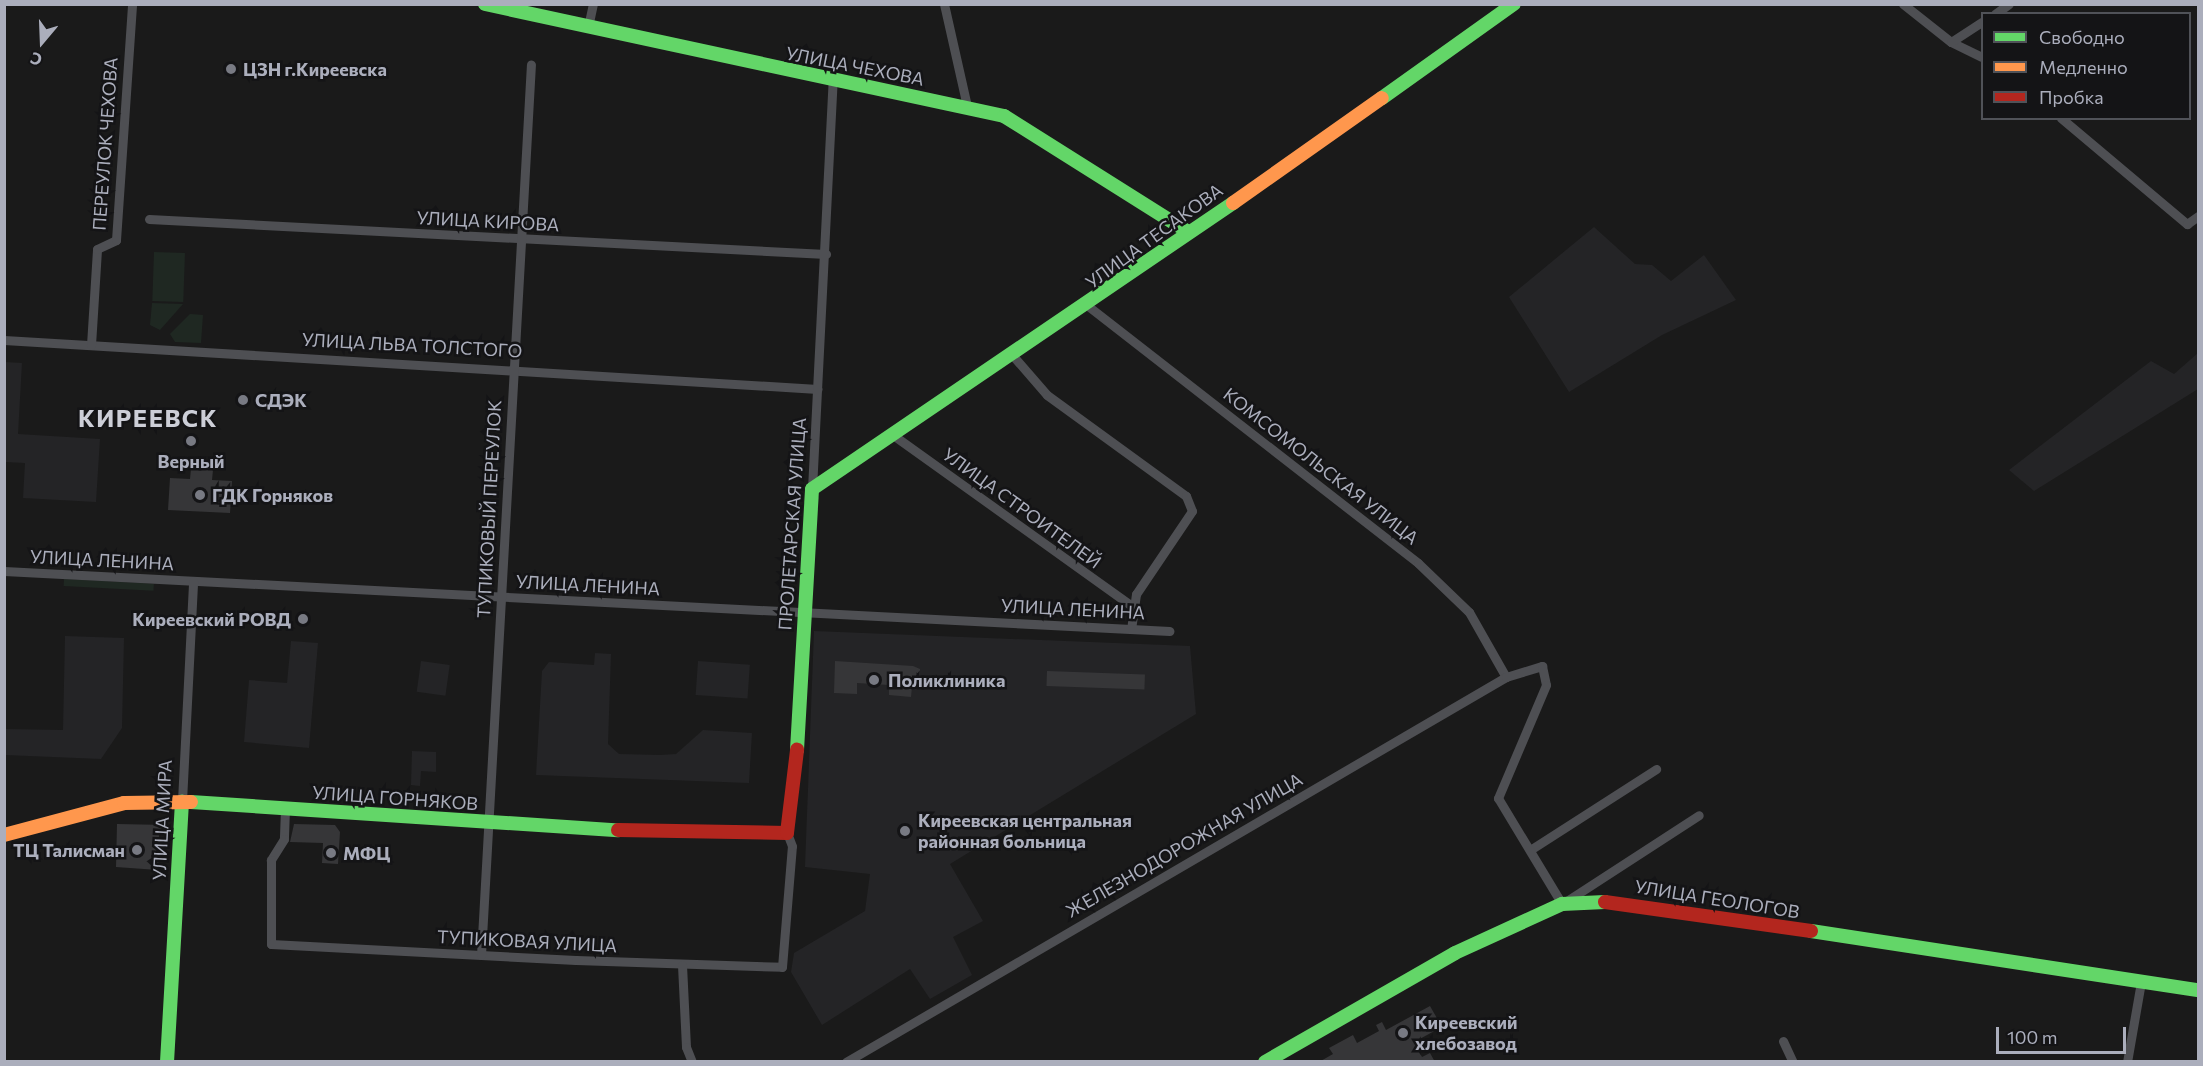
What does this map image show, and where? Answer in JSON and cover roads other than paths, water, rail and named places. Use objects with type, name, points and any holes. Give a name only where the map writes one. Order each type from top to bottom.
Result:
[{"type":"main road","name":"УЛИЦА ЧЕХОВА","points":[[485,4],[833,81],[968,106],[1026,126],[1188,232]]},
{"type":"main road","name":"УЛИЦА ТЕСАКОВА","points":[[812,489],[1088,306],[1188,232],[1514,4]]},
{"type":"main road","name":"ПРОЛЕТАРСКАЯ УЛИЦА","points":[[787,833],[794,796],[812,489]]},
{"type":"main road","name":"УЛИЦА ГОРНЯКОВ","points":[[4,835],[124,802],[182,801],[488,823],[787,833]]},
{"type":"main road","name":"УЛИЦА МИРА","points":[[167,1062],[182,801]]},
{"type":"main road","name":"УЛИЦА ГЕОЛОГОВ","points":[[1265,1062],[1455,953],[1562,904],[1618,902],[2199,990]]},
{"type":"street","name":"ПЕРЕУЛОК ЧЕХОВА","points":[[92,345],[97,249],[116,240],[132,4]]},
{"type":"street","points":[[588,27],[593,4]]},
{"type":"street","points":[[944,4],[968,106]]},
{"type":"street","points":[[1903,4],[1951,42],[1981,56]]},
{"type":"street","points":[[1951,42],[1981,23]]},
{"type":"street","name":"ТУПИКОВЫЙ ПЕРЕУЛОК","points":[[481,955],[531,64]]},
{"type":"street","name":"ПРОЛЕТАРСКАЯ УЛИЦА","points":[[812,489],[826,254],[833,81]]},
{"type":"street","points":[[2063,120],[2187,224],[2199,216]]},
{"type":"street","name":"УЛИЦА КИРОВА","points":[[149,219],[826,254]]},
{"type":"street","name":"КОМСОМОЛЬСКАЯ УЛИЦА","points":[[1088,306],[1418,563],[1469,612],[1506,677]]},
{"type":"street","name":"УЛИЦА ЛЬВА ТОЛСТОГО","points":[[4,340],[513,367],[818,389]]},
{"type":"street","points":[[1014,357],[1047,395],[1186,496],[1192,511],[1136,594],[1131,628]]},
{"type":"street","name":"УЛИЦА СТРОИТЕЛЕЙ","points":[[893,435],[1133,607]]},
{"type":"street","name":"УЛИЦА ЛЕНИНА","points":[[4,572],[1169,631]]},
{"type":"street","name":"УЛИЦА МИРА","points":[[182,801],[193,581]]},
{"type":"street","name":"ЖЕЛЕЗНОДОРОЖНАЯ УЛИЦА","points":[[846,1062],[1506,677],[1542,666],[1546,685],[1498,798],[1530,850]]},
{"type":"street","points":[[1656,769],[1530,850],[1562,904],[1700,815]]},
{"type":"street","name":"ТУПИКОВАЯ УЛИЦА","points":[[285,808],[284,839],[271,860],[270,944],[682,965],[782,967]]},
{"type":"street","name":"ПРОЛЕТАРСКАЯ УЛИЦА","points":[[782,967],[792,846],[787,833]]},
{"type":"street","points":[[682,965],[686,1047],[692,1062]]},
{"type":"street","points":[[2127,1062],[2141,982]]},
{"type":"street","points":[[1783,1041],[1793,1062]]},
{"type":"place","name":"ЦЗН г.Киреевска","points":[[231,69]]},
{"type":"place","name":"СДЭК","points":[[243,400]]},
{"type":"place","name":"Верный","points":[[191,441]]},
{"type":"place","name":"ГДК Горняков","points":[[200,495]]},
{"type":"place","name":"Киреевский РОВД","points":[[303,619]]},
{"type":"place","name":"Поликлиника","points":[[874,680]]},
{"type":"place","name":"Киреевская центральная районная больница","points":[[905,831]]},
{"type":"place","name":"ТЦ Талисман","points":[[137,850]]},
{"type":"place","name":"МФЦ","points":[[331,853]]},
{"type":"place","name":"Киреевский хлебозавод","points":[[1403,1033]]},
{"type":"district","name":"КИРЕЕВСК","points":[[148,418]]}]
